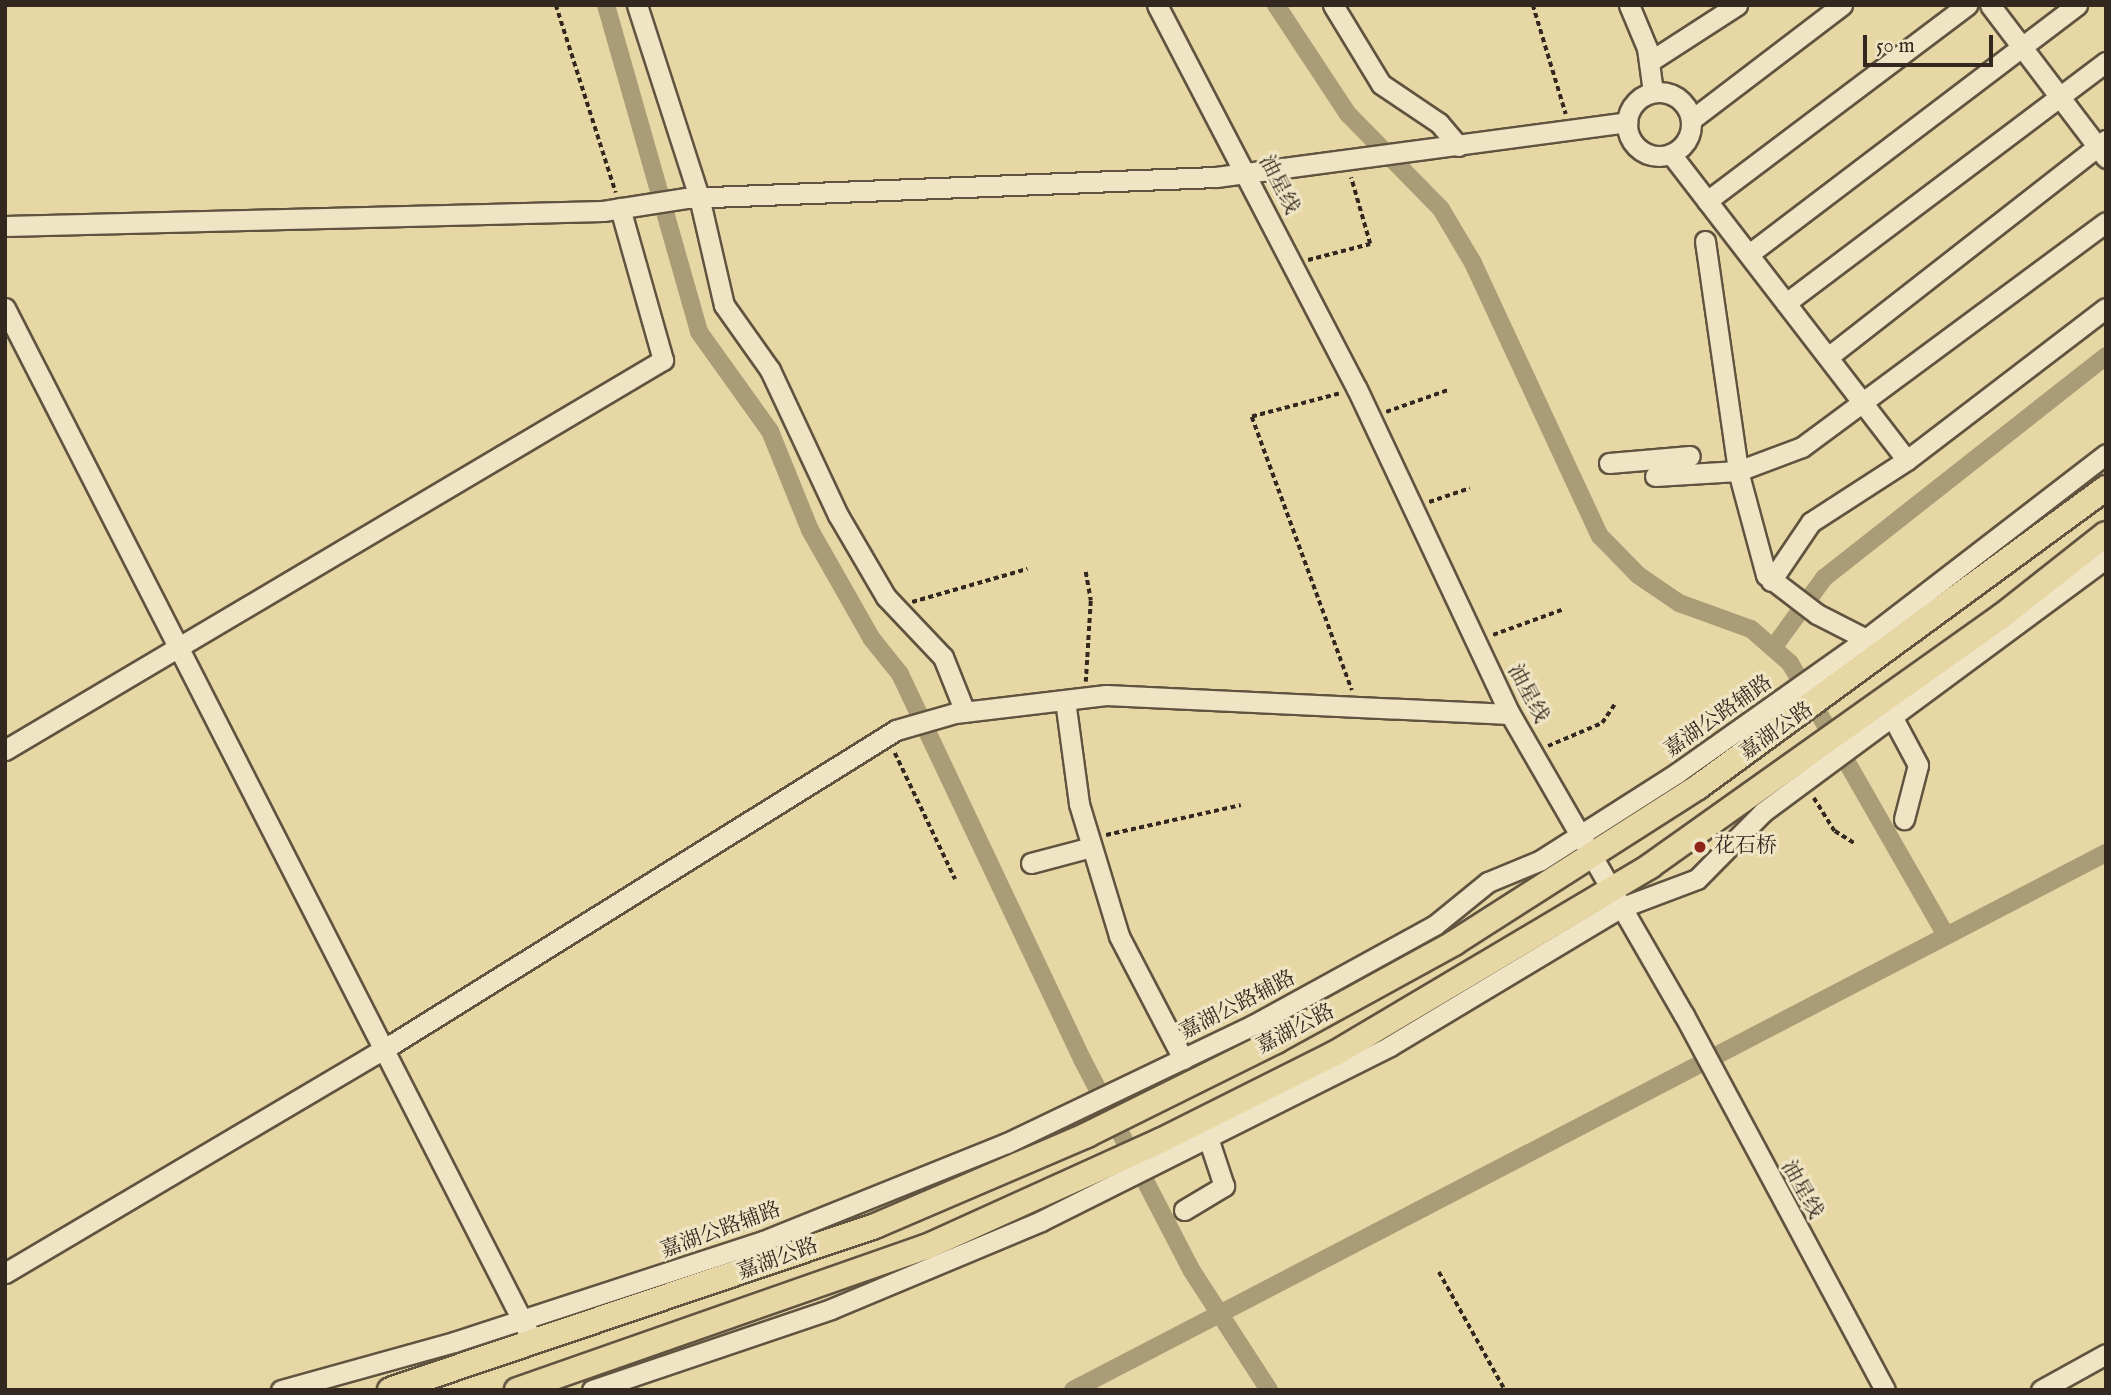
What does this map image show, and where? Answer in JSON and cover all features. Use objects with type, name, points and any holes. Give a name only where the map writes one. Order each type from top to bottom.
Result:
[{"type":"main road","name":"嘉湖公路","points":[[390,1390],[535,1345],[875,1226],[1140,1110],[1381,986],[1593,857],[1855,661],[2106,488]]},
{"type":"main road","name":"嘉湖公路","points":[[517,1390],[562,1384],[872,1269],[1105,1178],[1165,1150],[1616,899],[1808,773],[1885,717],[2106,534]]},
{"type":"street","points":[[637,5],[724,305],[770,370],[838,515],[896,613],[943,657],[960,712]]},
{"type":"street","name":"油星线","points":[[1157,5],[1371,417],[1411,510],[1510,714],[1690,1027],[1885,1390]]},
{"type":"street","points":[[1333,5],[1381,84],[1438,123],[1458,146]]},
{"type":"street","points":[[1648,62],[1737,5]]},
{"type":"street","points":[[1671,154],[1687,140],[1691,120],[1842,5]]},
{"type":"street","points":[[1707,201],[1967,5]]},
{"type":"street","points":[[1828,357],[2103,148],[2059,97],[1990,5]]},
{"type":"street","points":[[1749,254],[2077,5]]},
{"type":"street","points":[[1633,7],[1653,92]]},
{"type":"street","points":[[1786,303],[2106,62]]},
{"type":"street","points":[[1691,120],[1674,95],[1653,92],[1635,103],[1627,122],[1641,150],[1671,154],[1908,460]]},
{"type":"street","points":[[5,226],[627,207],[692,197],[1246,172],[1351,162],[1627,122]]},
{"type":"street","points":[[5,750],[663,360],[627,207]]},
{"type":"street","points":[[1609,463],[1662,470],[1738,471],[1802,447],[2106,222]]},
{"type":"street","points":[[1705,241],[1738,471],[1771,581],[1817,614],[1866,639]]},
{"type":"street","points":[[5,308],[181,646],[535,1345]]},
{"type":"street","points":[[1771,581],[1811,522],[1908,460],[2106,308]]},
{"type":"street","points":[[1855,661],[1866,639],[2106,454]]},
{"type":"street","points":[[1662,470],[1690,456]]},
{"type":"street","points":[[1904,819],[1918,765],[1885,717],[2106,558]]},
{"type":"street","points":[[1075,699],[1090,843],[1119,936],[1183,1059]]},
{"type":"street","points":[[5,1273],[386,1048],[891,733],[960,712],[1075,699],[1352,706],[1510,714]]},
{"type":"street","name":"嘉湖公路辅路","points":[[281,1390],[522,1321],[763,1241],[1070,1114],[1343,979],[1435,925],[1488,882],[1581,835],[1784,714]]},
{"type":"street","points":[[1165,1150],[1208,1138],[1462,1006],[1616,899],[1697,879],[1721,862],[1756,819],[1808,773]]},
{"type":"street","points":[[1031,863],[1090,843]]},
{"type":"street","points":[[1184,1210],[1224,1186],[1208,1138]]},
{"type":"street","points":[[592,1390],[919,1275],[1105,1178]]},
{"type":"street","points":[[2041,1390],[2106,1354]]},
{"type":"path","points":[[556,5],[627,207]]},
{"type":"path","points":[[1533,5],[1570,130]]},
{"type":"path","points":[[1293,264],[1370,244],[1351,162]]},
{"type":"path","points":[[1352,706],[1353,693],[1252,418],[1357,389]]},
{"type":"path","points":[[1371,417],[1448,390]]},
{"type":"path","points":[[1411,510],[1470,488]]},
{"type":"path","points":[[896,613],[933,593],[1027,569]]},
{"type":"path","points":[[1075,699],[1091,601],[1086,572]]},
{"type":"path","points":[[1474,642],[1564,609]]},
{"type":"path","points":[[1533,753],[1602,723],[1614,705]]},
{"type":"path","points":[[891,733],[954,879]]},
{"type":"path","points":[[1808,773],[1835,831],[1856,844]]},
{"type":"path","points":[[1090,843],[1241,805]]},
{"type":"path","points":[[1439,1272],[1505,1390]]},
{"type":"waterway","points":[[606,5],[699,332],[770,431],[810,530],[872,639],[900,674],[1082,1059],[1192,1271],[1269,1390]]},
{"type":"waterway","points":[[1276,5],[1348,114],[1441,209],[1473,263],[1600,536],[1638,575],[1679,603],[1751,629],[1790,663],[1946,935]]},
{"type":"waterway","points":[[1773,648],[1824,578],[2106,356]]},
{"type":"waterway","points":[[1073,1390],[2106,853]]},
{"type":"place","name":"花石桥","points":[[1700,847]]}]
